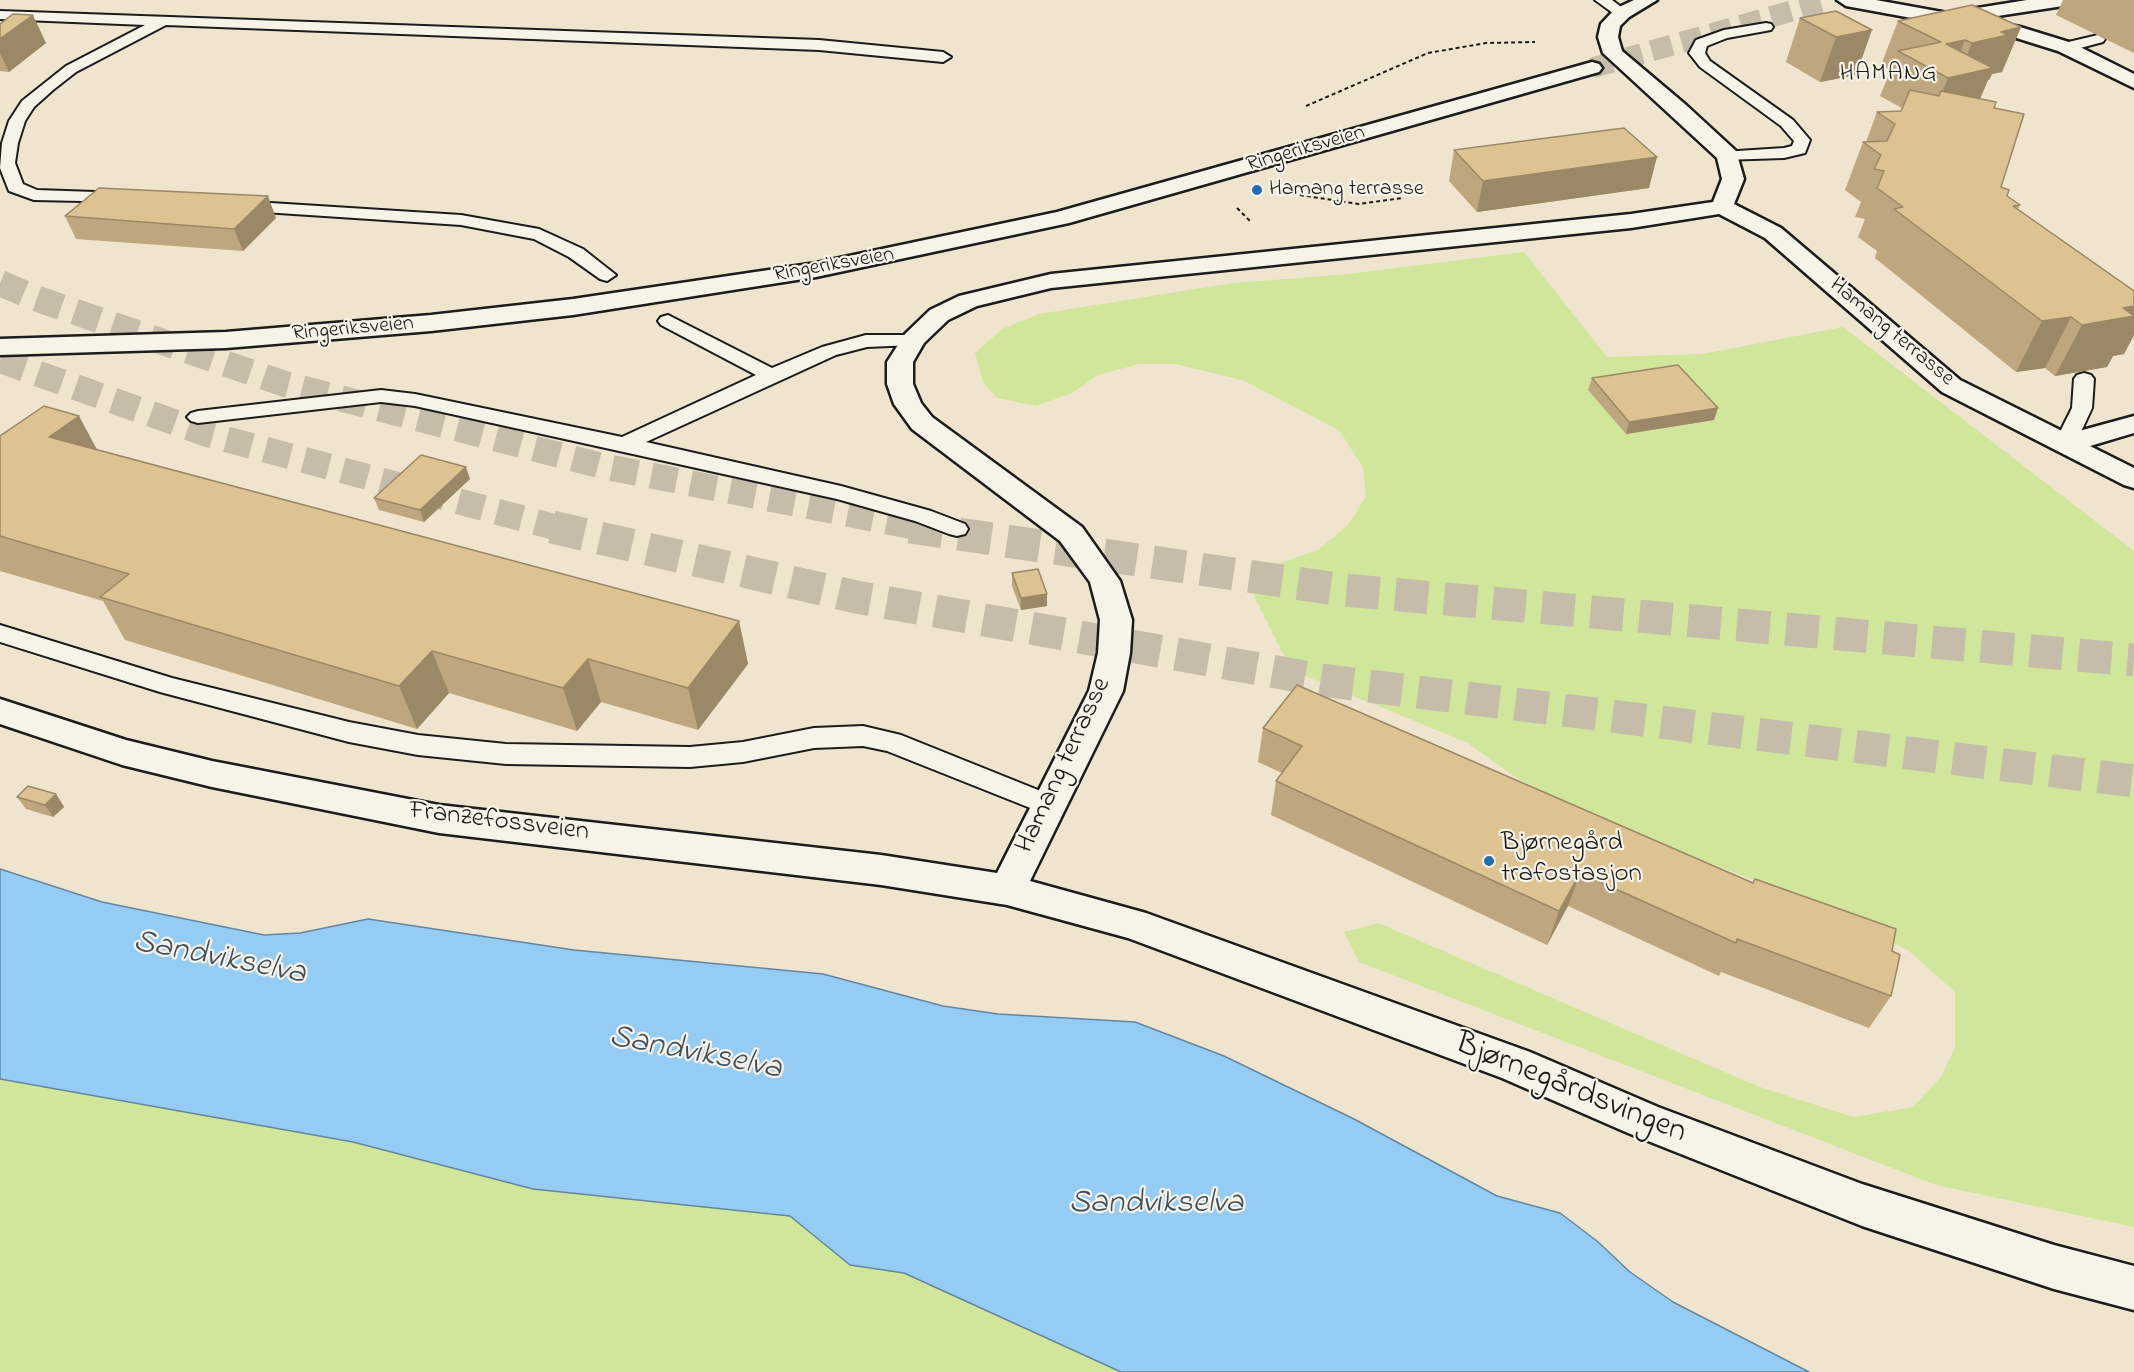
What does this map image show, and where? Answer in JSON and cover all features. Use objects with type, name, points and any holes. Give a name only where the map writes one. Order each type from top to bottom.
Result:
[{"type":"street","points":[[1648,0],[1622,13],[1611,24],[1608,37],[1613,53],[1679,109],[1728,156],[1733,179],[1722,207]]},
{"type":"street","points":[[1846,0],[2013,31],[2065,46],[2134,82]]},
{"type":"street","points":[[1944,18],[2063,0]]},
{"type":"street","name":"Ringeriksveien","points":[[0,347],[226,340],[431,323],[573,307],[816,270],[1060,218],[1592,68]]},
{"type":"street","name":"Hamang terrasse","points":[[1007,890],[1106,692],[1114,652],[1116,620],[1105,581],[1071,534],[922,423],[908,404],[900,384],[900,362],[914,339],[939,315],[968,301],[1051,280],[1631,221],[1722,207],[1773,233],[1951,386],[2134,479]]},
{"type":"street","points":[[2065,444],[2134,424]]},
{"type":"street","name":"Franzefossveien","points":[[0,711],[122,752],[212,774],[440,819],[881,870],[1007,890]]},
{"type":"street","name":"Bjørnegårdsvingen","points":[[1007,890],[1133,924],[1516,1065],[1643,1120],[1862,1205],[2054,1267],[2134,1288]]},
{"type":"lane","points":[[1602,0],[1622,13]]},
{"type":"lane","points":[[0,15],[819,45],[944,57]]},
{"type":"lane","points":[[145,200],[34,195],[15,187],[8,163],[10,143],[17,121],[28,104],[71,69],[161,22]]},
{"type":"lane","points":[[1728,156],[1784,153],[1799,149],[1802,140],[1787,123],[1706,64],[1697,53],[1701,43],[1724,34],[1766,27]]},
{"type":"lane","points":[[2065,46],[2098,39]]},
{"type":"lane","points":[[216,204],[461,220],[539,234],[576,253],[606,275]]},
{"type":"lane","points":[[668,321],[772,376]]},
{"type":"lane","points":[[625,444],[829,351],[866,341],[914,339]]},
{"type":"lane","points":[[2065,444],[2082,408],[2084,379]]},
{"type":"lane","points":[[198,417],[381,396],[415,400],[842,493],[914,513],[957,529]]},
{"type":"lane","points":[[0,633],[169,686],[349,732],[418,745],[506,754],[690,757],[743,752],[814,738],[863,736],[892,742],[1048,805]]},
{"type":"path","points":[[1287,193],[1359,204],[1402,198]]},
{"type":"green space","points":[[1524,252],[1607,357],[1703,354],[1843,327],[2134,551],[2134,1227],[1936,1185],[1359,962],[1344,932],[1378,923],[1757,1086],[1853,1117],[1913,1107],[1942,1076],[1955,1047],[1955,992],[1909,951],[1835,912],[1585,814],[1518,779],[1468,743],[1291,670],[1251,590],[1268,567],[1318,550],[1349,524],[1366,496],[1363,467],[1339,430],[1242,380],[1176,364],[1139,364],[1098,375],[1072,393],[1036,406],[997,398],[983,382],[975,353],[1002,329],[1039,314],[1233,283],[1339,275]]},
{"type":"green space","points":[[0,1079],[353,1142],[533,1189],[790,1216],[850,1265],[904,1273],[1121,1372],[0,1372]]},
{"type":"water","name":"Sandvikselva","points":[[0,869],[102,902],[264,935],[300,933],[368,919],[574,950],[823,974],[943,1006],[998,1014],[1135,1022],[1224,1056],[1354,1119],[1497,1196],[1560,1213],[1597,1241],[1630,1272],[1673,1302],[1809,1372],[1121,1372],[904,1273],[850,1265],[790,1216],[533,1189],[353,1142],[0,1079]]},
{"type":"building","points":[[1972,5],[2021,27],[2001,32],[2008,35],[1972,43],[1965,40],[1946,44],[1993,68],[1948,78],[1898,51],[1941,42],[1898,21]]},
{"type":"building","points":[[1836,11],[1872,30],[1836,37],[1800,18]]},
{"type":"building","points":[[13,14],[33,15],[0,39],[0,24]]},
{"type":"building","points":[[1910,90],[1939,96],[1941,91],[1996,102],[1994,108],[2024,114],[2001,187],[2009,190],[2007,196],[2020,205],[2013,206],[2134,291],[2134,306],[2123,308],[2134,316],[2082,325],[2071,317],[2042,321],[1894,209],[1903,207],[1877,188],[1884,171],[1874,169],[1881,155],[1863,142],[1887,141],[1895,124],[1877,112],[1901,111]]},
{"type":"building","points":[[1624,128],[1657,157],[1483,181],[1454,150]]},
{"type":"building","points":[[99,188],[268,196],[234,229],[65,216]]},
{"type":"building","points":[[1678,365],[1718,408],[1629,422],[1592,378]]},
{"type":"building","points":[[44,406],[79,416],[49,437],[739,621],[688,688],[588,659],[563,688],[432,651],[399,686],[100,597],[129,574],[0,536],[0,436]]},
{"type":"building","points":[[421,455],[466,467],[420,510],[374,498]]},
{"type":"building","points":[[1038,569],[1047,594],[1021,598],[1012,573]]},
{"type":"building","points":[[1297,685],[1753,883],[1755,879],[1896,929],[1892,951],[1900,955],[1891,996],[1737,939],[1736,943],[1580,873],[1559,911],[1276,781],[1302,746],[1263,728]]},
{"type":"building","points":[[28,786],[56,794],[45,805],[17,797]]},
{"type":"tunnel","points":[[1592,68],[1830,0]]},
{"type":"tunnel","points":[[0,283],[35,298],[285,384],[602,466],[921,528]]},
{"type":"tunnel","points":[[0,360],[207,434],[558,528]]},
{"type":"tunnel","points":[[552,527],[856,597],[1321,680],[2134,781]]},
{"type":"tunnel","points":[[910,527],[1344,590],[2134,660]]},
{"type":"place","name":"Hamang terrasse","points":[[1257,190]]},
{"type":"place","name":"Bjørnegård trafostasjon","points":[[1489,861]]},
{"type":"district","name":"HAMANG","points":[[1889,75]]}]
